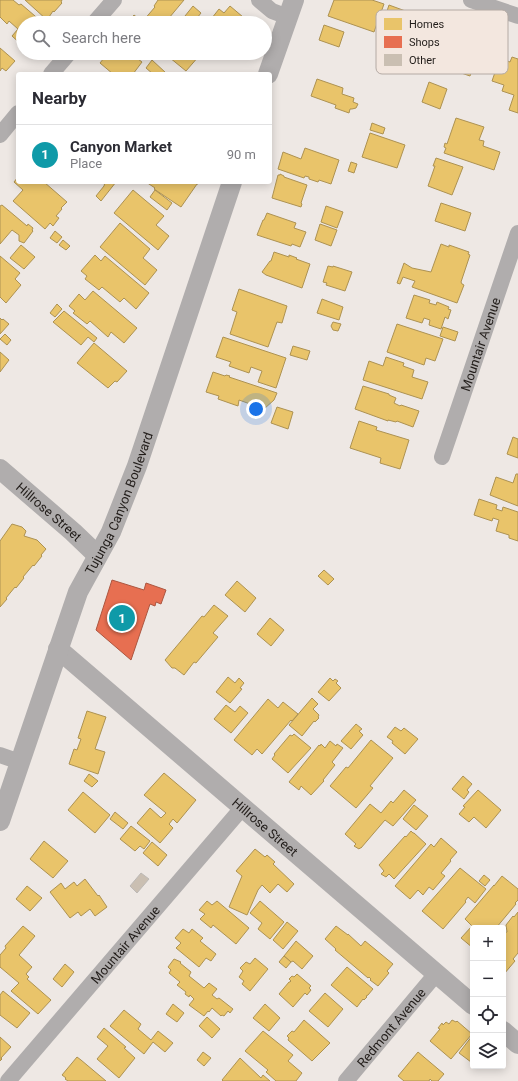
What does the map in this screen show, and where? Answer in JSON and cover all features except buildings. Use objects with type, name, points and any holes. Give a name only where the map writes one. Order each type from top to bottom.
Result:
[{"type":"street","points":[[100,16],[114,0]]},
{"type":"street","points":[[259,0],[272,10],[291,8],[269,72]]},
{"type":"street","points":[[471,0],[500,10]]},
{"type":"street","points":[[508,13],[518,16]]},
{"type":"street","points":[[53,72],[63,60]]},
{"type":"street","points":[[0,135],[16,115]]},
{"type":"street","name":"Tujunga Canyon Boulevard","points":[[0,821],[78,592],[111,532],[137,466],[231,184]]},
{"type":"street","name":"Mountair Avenue","points":[[442,457],[518,232]]},
{"type":"street","name":"Hillrose Street","points":[[0,469],[73,532],[97,555]]},
{"type":"street","name":"Hillrose Street","points":[[58,649],[470,1002]]},
{"type":"street","points":[[0,755],[20,762]]},
{"type":"street","name":"Mountair Avenue","points":[[8,1081],[242,807]]},
{"type":"street","name":"Redmont Avenue","points":[[346,1081],[436,974]]},
{"type":"street","points":[[505,1033],[518,1044]]},
{"type":"place","name":"Canyon Market","points":[[122,618]]}]
